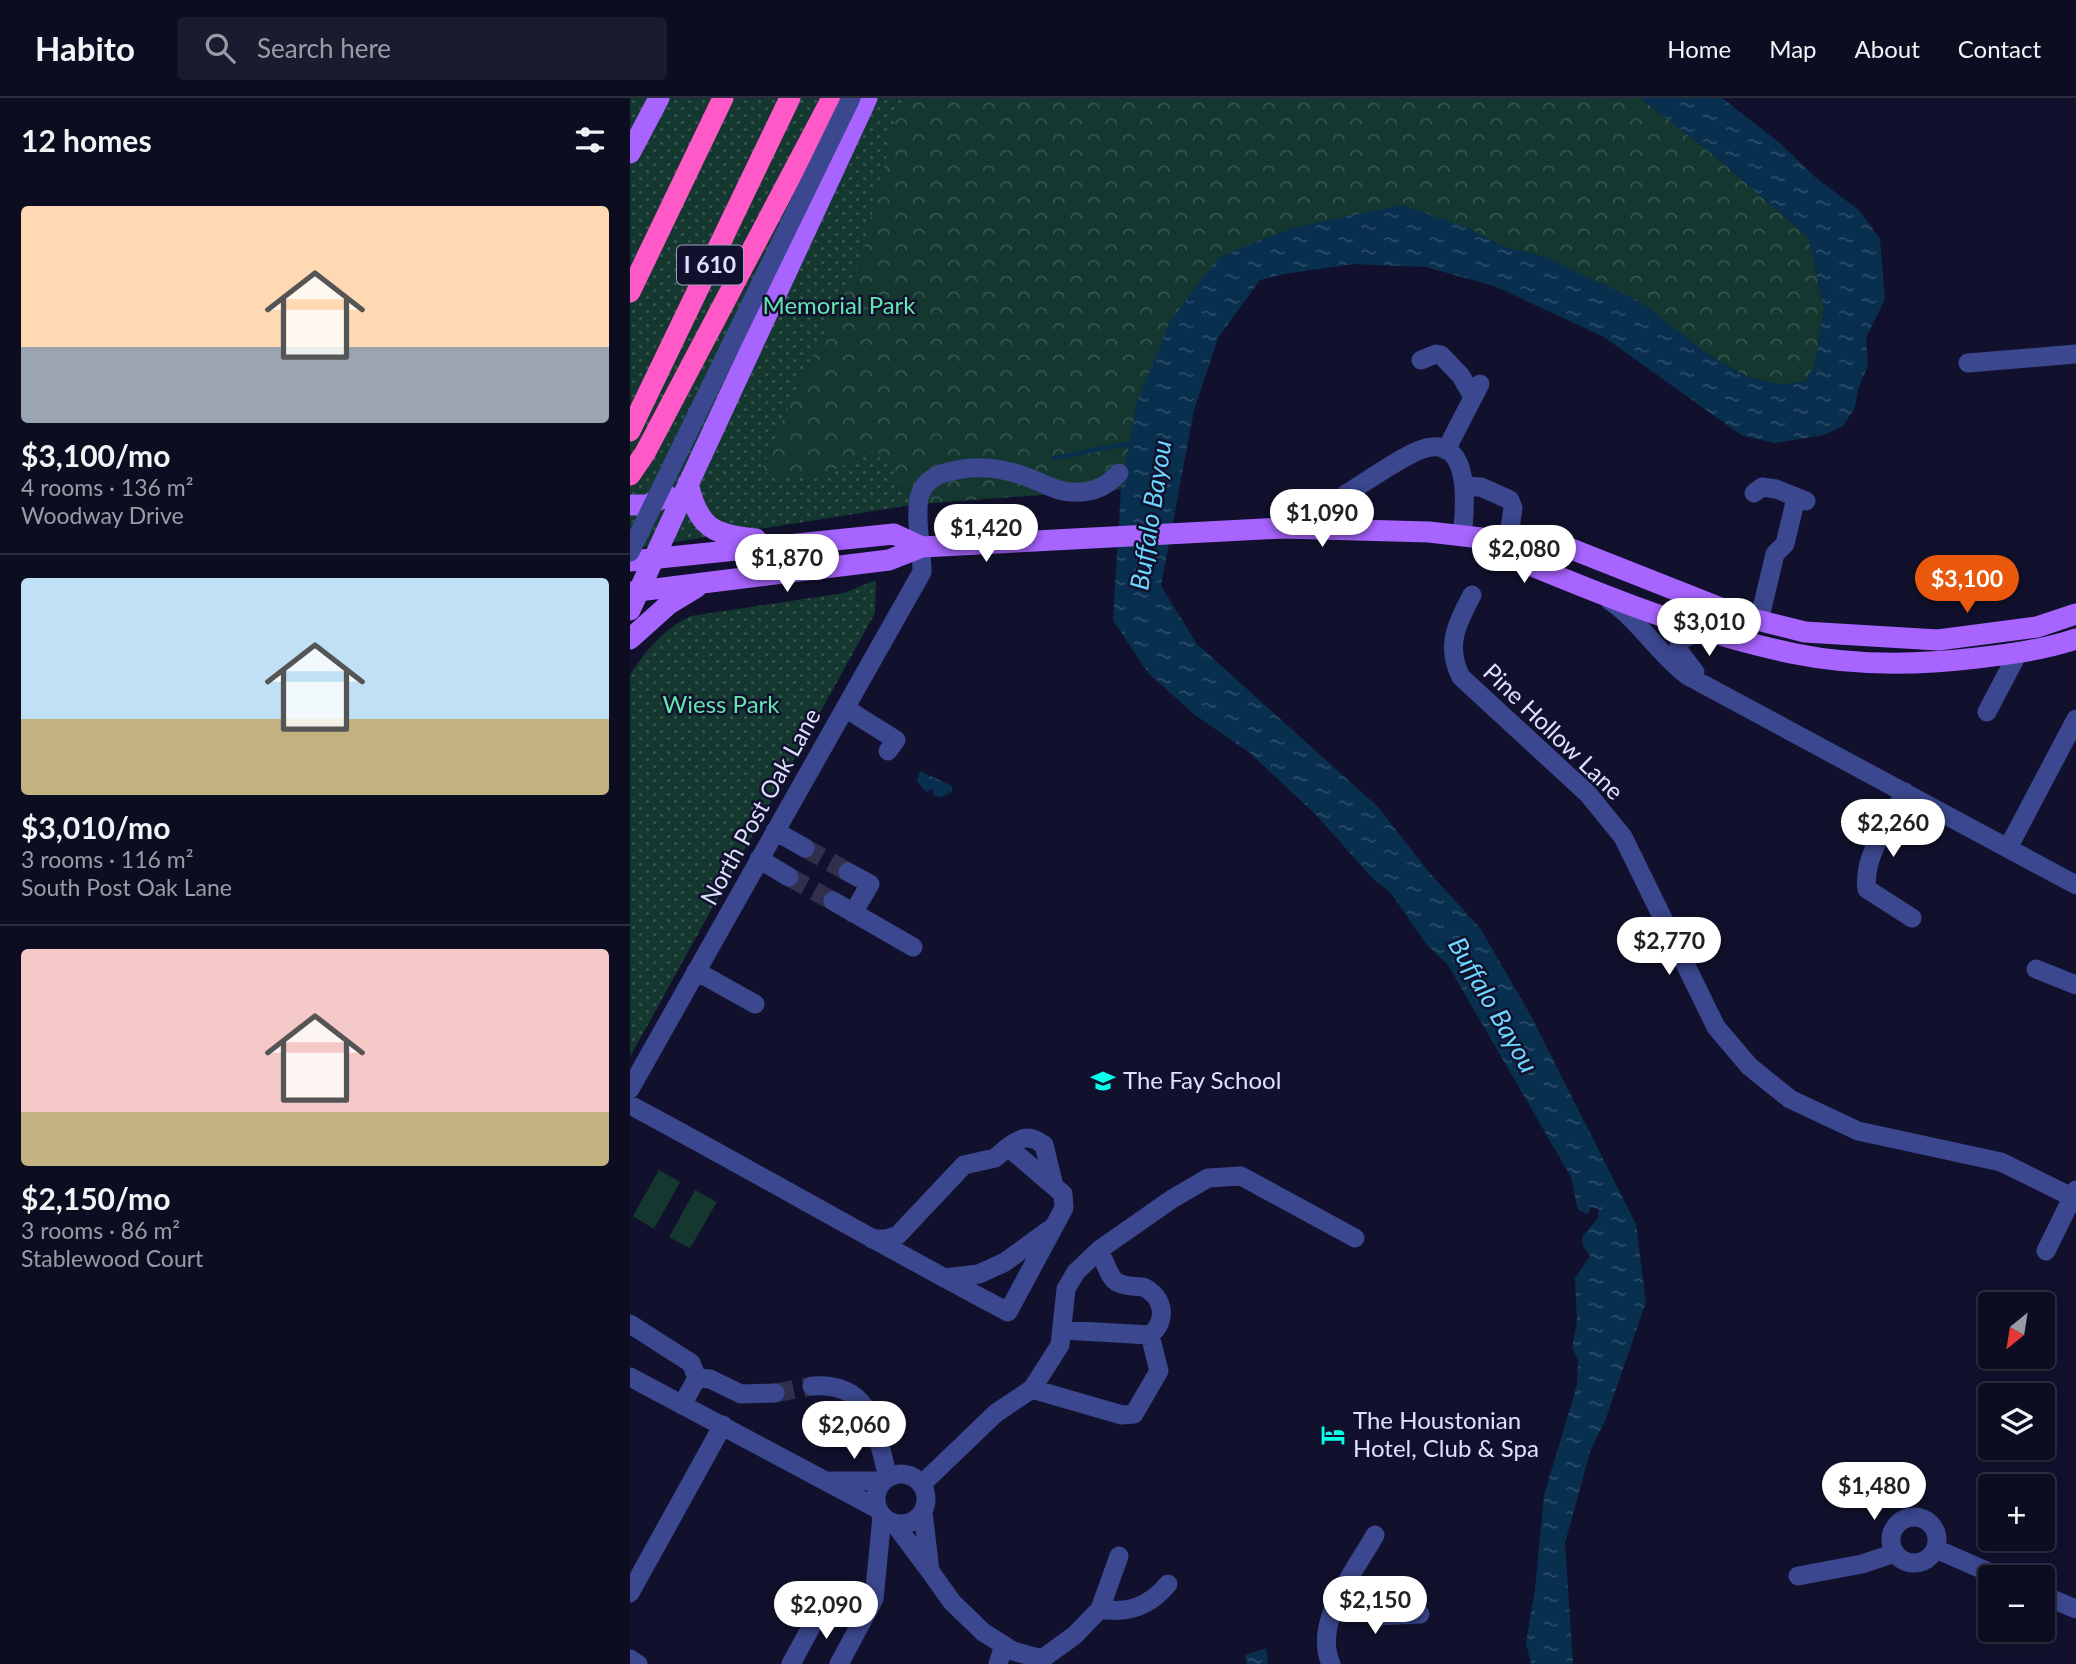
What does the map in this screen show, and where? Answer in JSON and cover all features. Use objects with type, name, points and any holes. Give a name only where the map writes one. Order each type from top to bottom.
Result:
[{"type":"highway","name":"I 610","points":[[630,292],[723,98]]},
{"type":"highway","name":"I 610","points":[[630,431],[790,98]]},
{"type":"highway","points":[[630,475],[645,453],[832,98]]},
{"type":"main road","points":[[630,153],[659,98]]},
{"type":"main road","points":[[633,598],[655,558],[867,98]]},
{"type":"main road","points":[[630,505],[647,505],[668,496],[700,456]]},
{"type":"main road","points":[[688,483],[692,502],[710,529],[736,538],[803,543]]},
{"type":"main road","points":[[633,598],[705,583],[889,560],[922,547],[1283,528],[1340,528],[1429,531],[1569,548],[1759,621],[1805,632],[1938,640],[2037,627],[2076,614]]},
{"type":"main road","points":[[630,561],[894,534],[922,547]]},
{"type":"main road","points":[[1462,537],[1601,594],[1703,629],[1797,654],[1862,662],[1941,662],[2040,651],[2076,639]]},
{"type":"main road","points":[[630,639],[669,604],[705,583]]},
{"type":"main road","points":[[1754,643],[1759,621]]},
{"type":"main road","points":[[1938,640],[1941,662]]},
{"type":"street","points":[[630,552],[851,98]]},
{"type":"street","points":[[1421,360],[1436,354],[1441,355],[1476,390],[1446,450]]},
{"type":"street","points":[[1968,363],[2076,354]]},
{"type":"street","points":[[1340,528],[1346,494],[1424,448],[1440,446],[1465,476],[1462,537]]},
{"type":"street","name":"North Post Oak Lane","points":[[630,1089],[922,572],[922,547],[917,517],[920,495],[925,484],[936,475],[958,469],[997,468],[1071,492],[1105,487],[1119,473]]},
{"type":"street","points":[[1465,485],[1481,486],[1510,500],[1513,508],[1508,542]]},
{"type":"street","points":[[1754,493],[1762,487],[1776,489],[1801,500],[1785,544],[1775,554],[1759,621]]},
{"type":"street","points":[[1601,594],[1640,624],[1670,663],[1688,676],[2076,885]]},
{"type":"street","name":"Pine Hollow Lane","points":[[1472,595],[1452,639],[1455,666],[1461,677],[1581,787],[1623,837],[1716,1027],[1749,1066],[1790,1099],[1858,1131],[2001,1162],[2074,1194]]},
{"type":"street","points":[[1703,629],[1681,640],[1678,650],[1681,658],[1709,685]]},
{"type":"street","points":[[1987,712],[2018,653]]},
{"type":"street","points":[[845,708],[896,740],[888,751]]},
{"type":"street","points":[[2008,848],[2076,719]]},
{"type":"street","points":[[1905,792],[1870,860],[1865,877],[1867,889],[1912,918]]},
{"type":"street","points":[[775,831],[805,848]]},
{"type":"street","points":[[759,859],[789,877]]},
{"type":"street","points":[[848,872],[870,884],[853,913]]},
{"type":"street","points":[[833,901],[913,947]]},
{"type":"street","points":[[2036,969],[2076,985]]},
{"type":"street","points":[[696,971],[755,1004]]},
{"type":"street","points":[[630,1105],[872,1239],[1008,1312],[1064,1208],[1063,1194],[1008,1147],[995,1158],[964,1165],[898,1235],[886,1240],[872,1239]]},
{"type":"street","points":[[922,1484],[996,1413],[1032,1389],[1060,1345],[1066,1289],[1076,1272],[1099,1250],[1172,1199],[1208,1178],[1241,1176],[1355,1238]]},
{"type":"street","points":[[2046,1251],[2074,1194]]},
{"type":"street","points":[[944,1278],[979,1274],[1005,1262],[1052,1228]]},
{"type":"street","points":[[1062,1330],[1150,1335],[1159,1328],[1163,1314],[1158,1299],[1143,1287],[1124,1287],[1115,1283],[1099,1250]]},
{"type":"street","points":[[630,1324],[691,1363],[697,1378]]},
{"type":"street","points":[[1032,1389],[1122,1415],[1134,1414],[1158,1371],[1150,1335]]},
{"type":"street","points":[[630,1377],[827,1481],[885,1516],[910,1523],[923,1512]]},
{"type":"street","points":[[697,1378],[710,1379],[741,1394],[775,1393]]},
{"type":"street","points":[[682,1405],[697,1378]]},
{"type":"street","points":[[812,1386],[840,1388],[855,1395],[866,1406],[885,1479],[875,1498],[885,1516],[952,1601],[983,1632],[1001,1655],[1013,1651],[1042,1659],[1075,1635],[1100,1609],[1119,1556]]},
{"type":"street","points":[[630,1593],[723,1425]]},
{"type":"street","points":[[827,1481],[885,1479],[903,1474],[922,1484],[927,1496],[923,1512],[930,1571]]},
{"type":"street","points":[[839,1664],[873,1599],[885,1516]]},
{"type":"street","points":[[1920,1517],[1933,1526],[1938,1541],[1936,1549],[1931,1556],[1916,1563],[1900,1559],[1891,1545],[1893,1529],[1904,1518],[1920,1517]]},
{"type":"street","points":[[1331,1664],[1325,1651],[1327,1626],[1375,1535]]},
{"type":"street","points":[[1936,1549],[1978,1567]]},
{"type":"street","points":[[1798,1576],[1862,1564],[1895,1553]]},
{"type":"street","points":[[1100,1609],[1116,1612],[1135,1609],[1156,1598],[1168,1584]]},
{"type":"street","points":[[790,1664],[829,1594]]},
{"type":"street","points":[[1340,1600],[1377,1616],[1420,1614]]},
{"type":"street","points":[[2055,1600],[2076,1609]]},
{"type":"street","points":[[630,1660],[638,1664]]},
{"type":"green space","name":"Memorial Park","points":[[630,98],[1640,98],[1710,356],[1641,302],[1545,257],[1505,247],[1470,229],[1291,228],[1137,402],[1121,489],[918,504],[630,549]]},
{"type":"green space","name":"Memorial Park","points":[[907,98],[1640,98],[1710,152],[1809,238],[1824,309],[1815,365],[1805,381],[1782,385],[1748,377],[1710,356],[1641,302],[1545,257],[1505,247],[1470,229],[1403,205],[1219,257],[1170,321],[1137,402],[1121,489],[918,504],[876,450],[814,479],[761,472],[797,386],[859,265],[895,122]]},
{"type":"green space","name":"Wiess Park","points":[[876,580],[875,613],[630,1057],[630,675],[656,641],[691,616],[844,593]]},
{"type":"green space","points":[[659,1170],[680,1182],[654,1229],[633,1216]]},
{"type":"green space","points":[[695,1190],[717,1202],[690,1248],[669,1237]]},
{"type":"water","name":"Buffalo Bayou","points":[[1640,98],[1722,98],[1781,144],[1816,178],[1859,210],[1880,239],[1885,299],[1866,338],[1868,366],[1858,389],[1855,407],[1843,426],[1824,435],[1775,443],[1741,435],[1604,337],[1494,286],[1426,267],[1353,264],[1284,274],[1260,280],[1218,338],[1194,410],[1161,586],[1197,644],[1378,807],[1428,871],[1480,928],[1530,1014],[1636,1224],[1646,1302],[1605,1421],[1591,1449],[1565,1543],[1573,1664],[1531,1664],[1526,1643],[1535,1589],[1544,1495],[1577,1385],[1578,1359],[1572,1348],[1577,1322],[1575,1278],[1590,1256],[1583,1246],[1582,1237],[1598,1218],[1599,1209],[1591,1207],[1588,1214],[1578,1210],[1571,1177],[1448,965],[1427,945],[1390,892],[1374,880],[1317,816],[1250,753],[1195,715],[1148,673],[1113,620],[1121,489],[1137,402],[1170,321],[1219,257],[1291,228],[1403,205],[1470,229],[1505,247],[1545,257],[1641,302],[1710,356],[1748,377],[1782,385],[1805,381],[1815,365],[1824,309],[1809,238],[1710,152]]},
{"type":"water","points":[[920,771],[952,786],[952,792],[941,797],[933,795],[933,789],[926,792],[917,781]]},
{"type":"water","points":[[1266,1648],[1268,1664],[1247,1664],[1245,1655]]},
{"type":"waterway","points":[[1054,458],[1132,444]]},
{"type":"tunnel","points":[[805,848],[848,872]]},
{"type":"tunnel","points":[[789,877],[833,901]]},
{"type":"tunnel","points":[[775,1393],[812,1386]]},
{"type":"place","name":"The Fay School","points":[[1103,1081]]},
{"type":"place","name":"The Houstonian Hotel, Club & Spa","points":[[1333,1435]]}]
